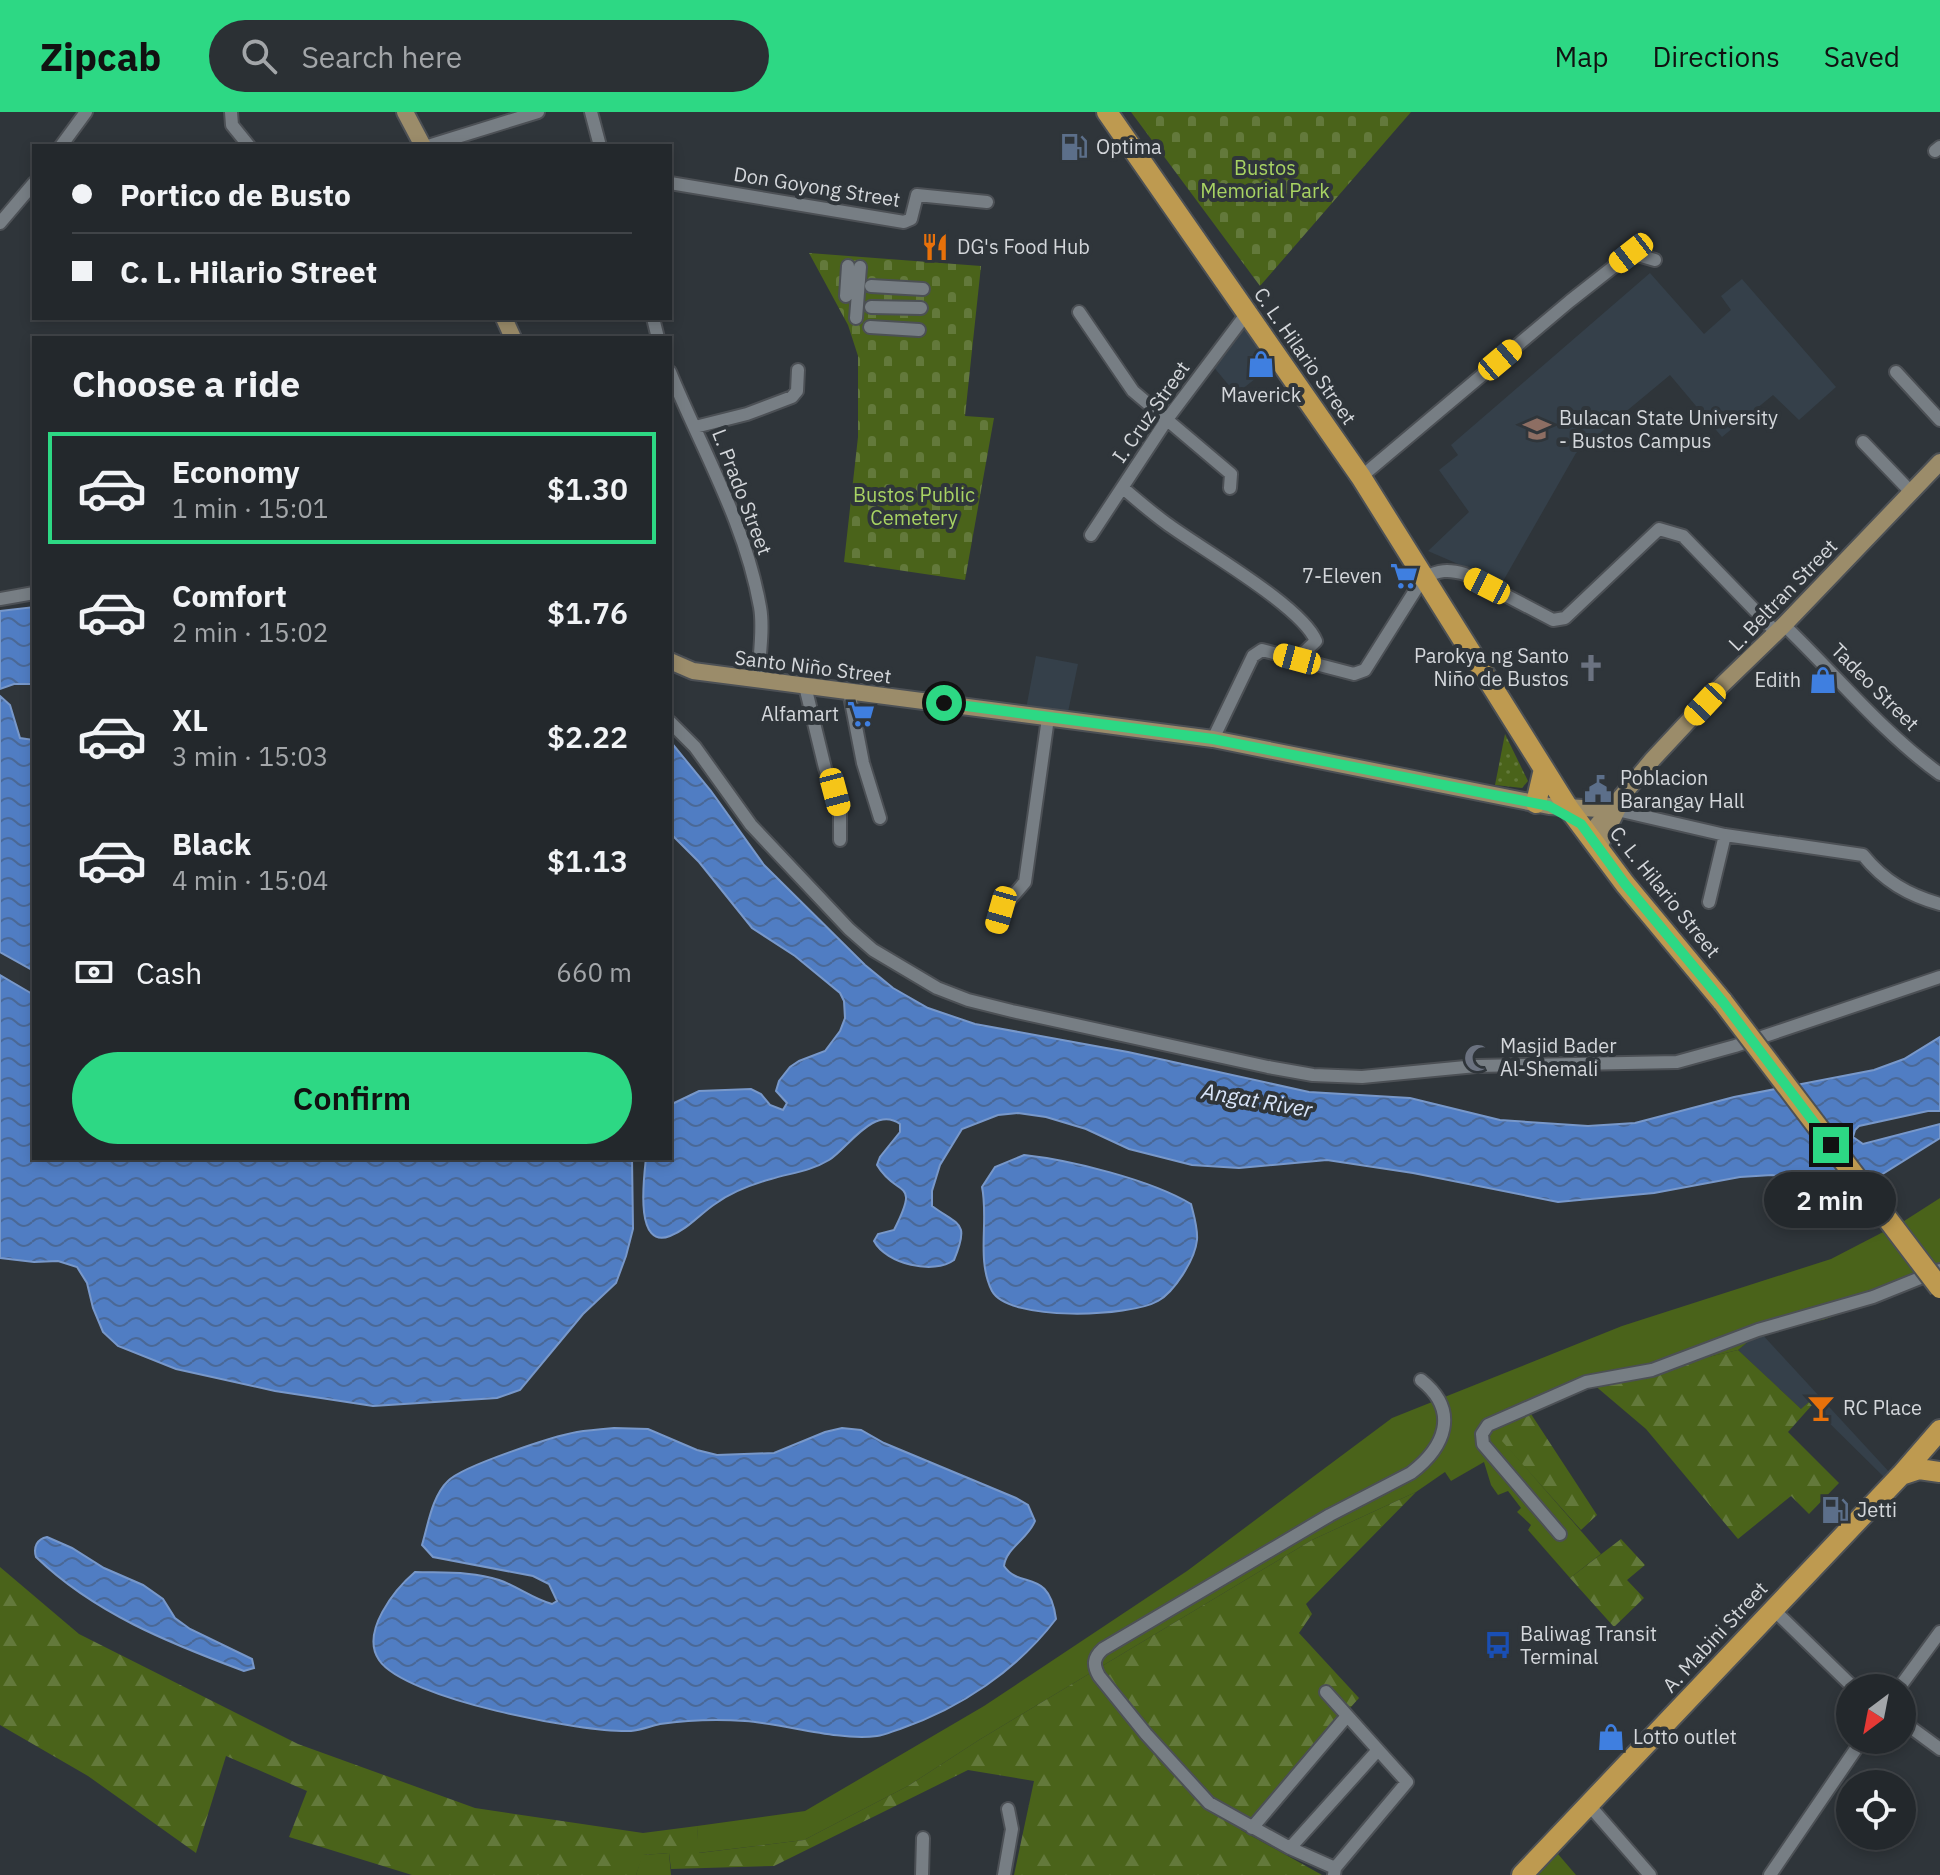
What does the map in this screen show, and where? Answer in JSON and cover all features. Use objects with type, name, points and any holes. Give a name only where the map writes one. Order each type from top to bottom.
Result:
[{"type":"main road","name":"C. L. Hilario Street","points":[[1107,112],[1361,477],[1544,769],[1570,820],[1723,1002],[1940,1288]]},
{"type":"main road","points":[[1544,769],[1570,820]]},
{"type":"main road","name":"A. Mabini Street","points":[[1522,1875],[1940,1430]]},
{"type":"main road","points":[[1901,1475],[1919,1469],[1940,1472]]},
{"type":"street","points":[[62,144],[86,112]]},
{"type":"street","points":[[231,112],[232,125],[247,144]]},
{"type":"street","points":[[405,112],[425,144]]},
{"type":"street","points":[[433,144],[538,112]]},
{"type":"street","points":[[591,112],[599,144]]},
{"type":"street","name":"Don Goyong Street","points":[[672,183],[904,222],[911,219],[917,195],[987,202]]},
{"type":"street","points":[[0,223],[32,185]]},
{"type":"street","points":[[1361,477],[1631,253],[1655,260]]},
{"type":"street","points":[[846,296],[854,267],[856,318]]},
{"type":"street","points":[[871,286],[923,289]]},
{"type":"street","points":[[871,307],[921,308]]},
{"type":"street","points":[[1079,312],[1133,391],[1231,474],[1230,488]]},
{"type":"street","name":"I. Cruz Street","points":[[1091,535],[1168,418],[1247,313]]},
{"type":"street","points":[[870,327],[919,330]]},
{"type":"street","points":[[695,427],[747,414],[792,397],[797,391],[798,370]]},
{"type":"street","points":[[1896,372],[1940,420]]},
{"type":"street","name":"L. Prado Street","points":[[672,376],[745,544],[761,610],[758,680]]},
{"type":"street","points":[[1863,442],[1911,492]]},
{"type":"street","name":"L. Beltran Street","points":[[1570,820],[1612,810],[1653,759],[1940,462]]},
{"type":"street","points":[[1123,488],[1165,523],[1283,603],[1312,632],[1316,641],[1297,659]]},
{"type":"street","name":"Tadeo Street","points":[[1423,578],[1436,571],[1450,569],[1553,620],[1565,618],[1659,529],[1667,529],[1683,536],[1918,759],[1940,774]]},
{"type":"street","points":[[1213,739],[1253,656],[1262,650],[1354,674],[1365,670],[1423,578]]},
{"type":"street","points":[[0,599],[32,593]]},
{"type":"street","name":"Santo Niño Street","points":[[672,662],[693,671],[1213,739],[1570,820],[1612,810]]},
{"type":"street","points":[[805,686],[825,768],[840,810],[840,840]]},
{"type":"street","points":[[849,691],[863,763],[880,818]]},
{"type":"street","points":[[997,926],[1001,910],[1025,882],[1048,718]]},
{"type":"street","points":[[672,724],[695,747],[751,825],[849,929],[873,950],[937,988],[1012,1011],[1268,1067],[1313,1075],[1362,1077],[1476,1066],[1677,1062],[1735,1046],[1940,977]]},
{"type":"street","points":[[1612,810],[1725,835],[1863,855],[1878,873],[1903,890],[1940,904]]},
{"type":"street","points":[[1709,902],[1725,835]]},
{"type":"street","points":[[1560,1534],[1483,1444],[1482,1434],[1488,1425],[1586,1382],[1652,1370],[1758,1330],[1873,1297],[1940,1270]]},
{"type":"street","points":[[1326,1692],[1407,1782],[1335,1872],[1224,1814],[1198,1793],[1099,1676],[1095,1658],[1103,1649],[1129,1633],[1330,1515],[1421,1466],[1436,1447],[1445,1428],[1435,1391],[1421,1380]]},
{"type":"street","points":[[1774,1610],[1840,1674]]},
{"type":"street","points":[[1909,1674],[1940,1632]]},
{"type":"street","points":[[1252,1828],[1347,1716]]},
{"type":"street","points":[[1916,1731],[1940,1749]]},
{"type":"street","points":[[1290,1848],[1378,1750]]},
{"type":"street","points":[[1770,1875],[1852,1754]]},
{"type":"street","points":[[1589,1805],[1650,1875]]},
{"type":"street","points":[[1004,1875],[1012,1829],[1008,1809]]},
{"type":"street","points":[[922,1875],[923,1838]]},
{"type":"shaded area","name":"Bulacan State University - Bustos Campus","points":[[1650,273],[1704,334],[1731,310],[1721,296],[1742,279],[1836,387],[1799,420],[1773,395],[1722,437],[1670,375],[1576,453],[1502,583],[1428,551],[1469,512],[1439,470],[1458,455],[1451,445]]},
{"type":"shaded area","points":[[1243,328],[1270,367],[1236,394],[1212,365]]},
{"type":"shaded area","points":[[1036,656],[1078,664],[1067,717],[1026,709]]},
{"type":"shaded area","name":"RC Place","points":[[1760,1332],[1891,1474],[1886,1479],[1809,1403],[1802,1410],[1738,1350]]},
{"type":"green space","name":"Bustos Memorial Park","points":[[1131,112],[1411,112],[1260,286]]},
{"type":"green space","name":"Bustos Public Cemetery","points":[[809,253],[981,266],[965,416],[994,418],[965,580],[844,562],[858,437],[858,356],[848,325]]},
{"type":"green space","points":[[1505,734],[1528,781],[1522,788],[1495,785]]},
{"type":"green space","points":[[1940,1198],[1940,1274],[1901,1223]]},
{"type":"green space","points":[[1887,1230],[1927,1282],[1823,1320],[1760,1332],[1738,1350],[1593,1384],[1494,1431],[1601,1554],[1570,1578],[1528,1530],[1531,1525],[1517,1512],[1521,1508],[1508,1491],[1498,1495],[1491,1485],[1484,1462],[1451,1481],[1445,1472],[1416,1492],[1312,1540],[908,1786],[804,1840],[698,1853],[697,1826],[805,1811],[984,1706],[1187,1571],[1392,1418],[1622,1326],[1831,1259]]},
{"type":"green space","points":[[1738,1350],[1801,1409],[1809,1402],[1812,1405],[1788,1432],[1839,1483],[1809,1514],[1791,1496],[1738,1539],[1646,1429],[1593,1384]]},
{"type":"green space","points":[[1531,1414],[1597,1515],[1581,1530],[1493,1431]]},
{"type":"green space","points":[[1416,1492],[1306,1604],[1312,1614],[1299,1633],[1359,1698],[1241,1830],[1322,1875],[1014,1875],[1034,1781],[968,1770],[774,1866],[671,1869],[669,1853],[643,1855],[636,1875],[412,1875],[289,1837],[307,1791],[226,1756],[196,1853],[88,1776],[0,1725],[0,1567],[79,1634],[298,1744],[475,1808],[643,1833],[697,1826],[699,1853],[804,1840],[908,1786],[1312,1540]]},
{"type":"green space","points":[[1621,1539],[1645,1565],[1627,1580],[1644,1598],[1614,1627],[1570,1578]]},
{"type":"green space","points":[[669,1853],[671,1875],[636,1875],[642,1855]]},
{"type":"green space","points":[[1558,1854],[1576,1875],[1537,1875]]},
{"type":"water","points":[[32,607],[32,684],[14,684],[0,689],[0,611]]},
{"type":"water","points":[[0,696],[10,705],[20,738],[32,740],[32,970],[0,952]]},
{"type":"water","name":"Angat River","points":[[672,743],[764,865],[865,965],[893,988],[928,1008],[975,1024],[1128,1052],[1309,1092],[1410,1098],[1500,1120],[1588,1126],[1635,1123],[1734,1097],[1874,1070],[1904,1059],[1940,1037],[1940,1111],[1859,1126],[1853,1137],[1863,1144],[1940,1124],[1940,1138],[1868,1183],[1844,1191],[1772,1175],[1740,1177],[1654,1193],[1558,1202],[1413,1173],[1327,1160],[1239,1168],[1192,1165],[1129,1149],[1086,1129],[1046,1117],[1018,1113],[998,1115],[962,1129],[940,1165],[932,1191],[932,1206],[959,1226],[961,1238],[954,1260],[935,1267],[923,1267],[889,1256],[874,1241],[878,1234],[894,1230],[906,1202],[903,1190],[877,1165],[900,1132],[900,1124],[881,1120],[862,1130],[822,1164],[742,1189],[709,1208],[676,1233],[659,1237],[651,1232],[646,1222],[646,1160],[672,1160],[672,1104],[699,1091],[751,1089],[761,1094],[770,1105],[783,1110],[787,1103],[776,1091],[779,1081],[799,1061],[825,1051],[840,1031],[845,1018],[840,993],[795,956],[752,928],[699,862],[672,835]]},
{"type":"water","points":[[0,975],[32,994],[32,1160],[632,1160],[633,1229],[616,1283],[583,1314],[520,1390],[497,1398],[373,1406],[275,1391],[176,1369],[118,1346],[103,1332],[87,1283],[77,1267],[58,1261],[0,1258]]},
{"type":"water","points":[[1024,1155],[1110,1172],[1155,1187],[1191,1204],[1197,1240],[1188,1266],[1171,1290],[1158,1301],[1144,1306],[1123,1311],[1071,1314],[1021,1308],[1003,1301],[992,1291],[985,1266],[982,1187],[995,1167]]},
{"type":"water","points":[[614,1428],[648,1429],[717,1455],[774,1453],[825,1432],[842,1428],[861,1430],[884,1443],[1028,1505],[1035,1521],[1009,1554],[1004,1566],[1047,1592],[1056,1619],[1006,1671],[966,1698],[900,1729],[862,1737],[734,1720],[660,1724],[631,1731],[537,1720],[423,1688],[395,1674],[379,1660],[374,1649],[377,1624],[398,1589],[415,1572],[489,1577],[545,1602],[552,1604],[557,1601],[549,1584],[533,1576],[433,1557],[422,1545],[431,1511],[448,1481],[471,1468],[509,1452],[565,1435]]},
{"type":"water","points":[[47,1537],[143,1585],[163,1599],[175,1618],[190,1629],[252,1659],[254,1668],[244,1671],[188,1649],[134,1624],[82,1594],[36,1557],[37,1544]]},
{"type":"place","name":"Optima","points":[[1074,147]]},
{"type":"place","name":"DG's Food Hub","points":[[935,247]]},
{"type":"place","name":"Maverick","points":[[1261,364]]},
{"type":"place","name":"Bulacan State University - Bustos Campus","points":[[1537,429]]},
{"type":"place","name":"7-Eleven","points":[[1404,576]]},
{"type":"place","name":"Parokya ng Santo Niño de Bustos","points":[[1591,668]]},
{"type":"place","name":"Edith","points":[[1823,680]]},
{"type":"place","name":"Alfamart","points":[[861,714]]},
{"type":"place","name":"Poblacion Barangay Hall","points":[[1598,789]]},
{"type":"place","name":"Masjid Bader Al-Shemali","points":[[1478,1058]]},
{"type":"place","name":"RC Place","points":[[1821,1408]]},
{"type":"place","name":"Jetti","points":[[1835,1510]]},
{"type":"place","name":"Baliwag Transit Terminal","points":[[1498,1645]]},
{"type":"place","name":"Lotto outlet","points":[[1611,1737]]},
{"type":"route","points":[[944,703],[1213,739],[1549,806],[1581,824],[1625,884],[1723,1002],[1831,1145]]}]
